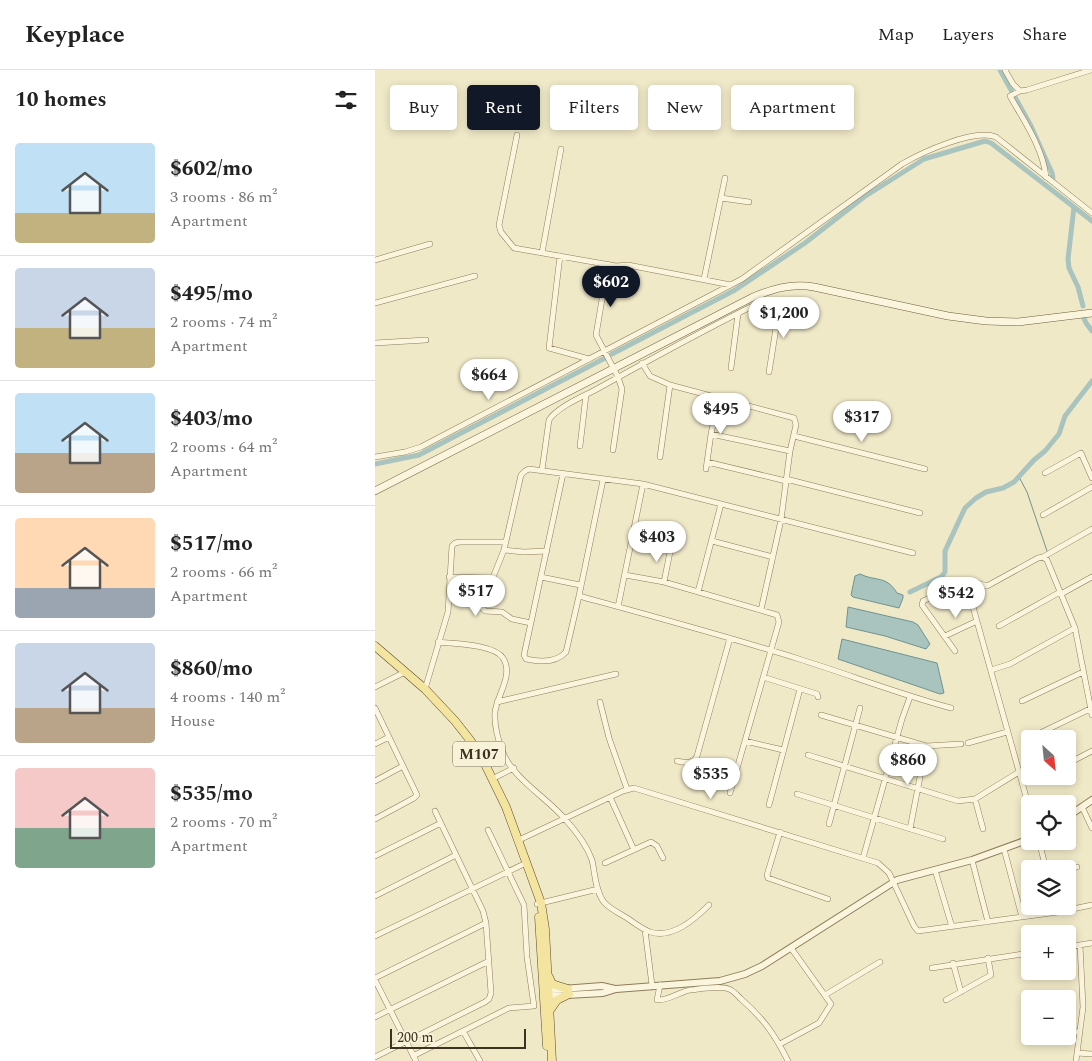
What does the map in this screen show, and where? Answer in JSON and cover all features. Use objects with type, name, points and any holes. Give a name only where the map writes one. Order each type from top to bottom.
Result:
[{"type":"main road","points":[[375,491],[751,298],[773,290],[795,285],[815,287],[948,316],[986,321],[1018,322],[1092,313]]},
{"type":"main road","name":"M107","points":[[375,646],[425,689],[455,721],[470,740],[493,778],[519,840],[537,893],[545,929],[550,1013],[550,1061]]},
{"type":"main road","name":"M107","points":[[539,903],[542,982],[550,1061]]},
{"type":"main road","points":[[547,966],[552,984],[569,992]]},
{"type":"main road","points":[[542,982],[548,993],[544,1006]]},
{"type":"main road","points":[[550,1013],[551,1007],[557,1000],[569,992]]},
{"type":"street","points":[[1005,70],[1019,91]]},
{"type":"street","points":[[1046,177],[1042,159],[1021,112],[1010,98],[1011,95],[1091,70]]},
{"type":"street","points":[[517,135],[499,225],[501,232],[514,248],[620,266],[628,265],[731,285]]},
{"type":"street","points":[[375,457],[421,447],[731,285],[902,164],[921,153],[940,146],[979,135],[991,135],[1000,140],[1092,213]]},
{"type":"street","points":[[542,253],[561,149]]},
{"type":"street","points":[[704,279],[725,178]]},
{"type":"street","points":[[721,198],[749,202]]},
{"type":"street","points":[[375,260],[430,244]]},
{"type":"street","points":[[560,256],[549,348],[589,359]]},
{"type":"street","points":[[609,264],[597,334],[622,389],[613,450]]},
{"type":"street","points":[[375,303],[475,276]]},
{"type":"street","points":[[542,470],[548,424],[551,417],[642,363],[763,302],[798,305]]},
{"type":"street","points":[[769,372],[780,303]]},
{"type":"street","points":[[731,368],[738,314]]},
{"type":"street","points":[[375,343],[426,340]]},
{"type":"street","points":[[642,363],[650,376],[670,385],[794,418],[796,425],[790,451],[781,520],[761,610]]},
{"type":"street","points":[[660,457],[670,385]]},
{"type":"street","points":[[580,446],[586,395]]},
{"type":"street","points":[[706,469],[719,398]]},
{"type":"street","points":[[711,434],[790,451]]},
{"type":"street","points":[[794,436],[925,469]]},
{"type":"street","points":[[1045,473],[1081,453],[1092,478]]},
{"type":"street","points":[[707,462],[920,513]]},
{"type":"street","points":[[531,623],[512,619],[502,612],[488,612],[482,609],[482,604],[504,550],[521,475],[527,470],[542,470],[603,480],[643,484],[913,553]]},
{"type":"street","points":[[563,474],[524,655],[525,658],[542,662],[562,656],[565,652],[579,596],[603,480]]},
{"type":"street","points":[[618,607],[643,484]]},
{"type":"street","points":[[1043,515],[1092,487]]},
{"type":"street","points":[[698,592],[721,504]]},
{"type":"street","points":[[955,651],[922,603],[966,582],[971,581],[987,586],[1092,529]]},
{"type":"street","points":[[712,541],[773,557]]},
{"type":"street","points":[[425,689],[448,612],[451,548],[455,543],[506,542]]},
{"type":"street","points":[[663,582],[671,547]]},
{"type":"street","points":[[504,550],[524,552],[547,551]]},
{"type":"street","points":[[1043,557],[1047,560],[1075,628],[1091,711],[1048,730]]},
{"type":"street","points":[[625,575],[663,582],[777,615],[779,620],[731,794]]},
{"type":"street","points":[[449,577],[493,578]]},
{"type":"street","points":[[541,577],[580,584]]},
{"type":"street","points":[[999,626],[1092,577]]},
{"type":"street","points":[[966,582],[1025,795]]},
{"type":"street","points":[[579,596],[671,620],[771,650],[911,697],[951,708]]},
{"type":"street","points":[[945,636],[977,621]]},
{"type":"street","points":[[991,670],[1010,664],[1075,628]]},
{"type":"street","points":[[677,761],[688,763],[697,756],[730,638]]},
{"type":"street","points":[[438,642],[490,648],[499,653],[505,662],[506,674],[497,702],[495,726],[504,754],[514,768],[565,819],[588,851],[598,889],[606,904],[645,930],[660,934],[680,928],[699,915],[709,905]]},
{"type":"street","points":[[375,688],[405,672]]},
{"type":"street","points":[[1021,701],[1083,672]]},
{"type":"street","points":[[497,702],[615,674]]},
{"type":"street","points":[[763,677],[817,694],[819,697]]},
{"type":"street","points":[[769,805],[801,689]]},
{"type":"street","points":[[863,858],[884,779],[911,697]]},
{"type":"street","points":[[600,702],[609,738],[627,789]]},
{"type":"street","points":[[375,708],[378,720],[389,737],[417,797],[375,818]]},
{"type":"street","points":[[829,824],[861,708]]},
{"type":"street","points":[[821,716],[927,746],[961,744]]},
{"type":"street","points":[[968,743],[1007,732]]},
{"type":"street","points":[[375,744],[389,737]]},
{"type":"street","points":[[745,741],[783,750]]},
{"type":"street","points":[[910,829],[927,746]]},
{"type":"street","points":[[1076,759],[1092,751]]},
{"type":"street","points":[[484,762],[504,754]]},
{"type":"street","points":[[808,755],[958,801],[975,799],[1019,772]]},
{"type":"street","points":[[375,781],[403,766]]},
{"type":"street","points":[[493,778],[514,768]]},
{"type":"street","points":[[519,840],[627,789],[642,789],[863,858],[883,866],[894,882],[917,930],[952,927],[1032,915]]},
{"type":"street","points":[[797,794],[943,839]]},
{"type":"street","points":[[610,797],[633,850]]},
{"type":"street","points":[[975,799],[983,829]]},
{"type":"street","points":[[1076,811],[1092,800]]},
{"type":"street","points":[[1082,807],[1092,828]]},
{"type":"street","points":[[375,1060],[489,999],[491,994],[486,923],[483,911],[435,811]]},
{"type":"street","points":[[375,856],[441,823]]},
{"type":"street","points":[[486,923],[375,979],[414,1058],[509,1008],[534,1006],[527,957],[524,905],[488,830]]},
{"type":"street","points":[[780,832],[767,875],[768,878],[828,899]]},
{"type":"street","points":[[605,863],[653,842],[663,858]]},
{"type":"street","points":[[548,993],[603,993],[616,989],[720,981],[736,977],[762,966],[894,882],[972,860],[1021,842]]},
{"type":"street","points":[[1004,849],[1023,917]]},
{"type":"street","points":[[375,896],[456,855]]},
{"type":"street","points":[[972,860],[987,922]]},
{"type":"street","points":[[375,936],[526,863]]},
{"type":"street","points":[[935,870],[952,927]]},
{"type":"street","points":[[539,903],[598,889]]},
{"type":"street","points":[[1076,907],[1092,905]]},
{"type":"street","points":[[645,930],[652,986]]},
{"type":"street","points":[[1076,946],[1092,943]]},
{"type":"street","points":[[1076,1061],[1083,1007],[1080,945]]},
{"type":"street","points":[[779,1044],[817,1025],[824,1018],[830,1007],[825,995],[791,948]]},
{"type":"street","points":[[931,968],[1021,953]]},
{"type":"street","points":[[945,1000],[991,975],[988,958]]},
{"type":"street","points":[[375,1016],[489,961]]},
{"type":"street","points":[[825,995],[880,962]]},
{"type":"street","points":[[953,963],[961,992]]},
{"type":"street","points":[[660,985],[657,1000],[706,988],[729,989],[761,1016],[788,1061]]},
{"type":"street","points":[[463,1031],[480,1061]]},
{"type":"street","points":[[1077,1053],[1092,1054]]},
{"type":"water","points":[[860,574],[885,581],[897,593],[903,595],[899,608],[853,597],[851,595],[855,576]]},
{"type":"water","points":[[848,607],[913,622],[918,625],[930,644],[926,649],[885,636],[846,627]]},
{"type":"water","points":[[842,639],[937,663],[944,693],[940,694],[838,659]]},
{"type":"waterway","points":[[1000,70],[1031,126],[1053,178]]},
{"type":"waterway","points":[[612,354],[735,290],[805,243],[864,197],[924,159],[985,141],[991,143],[1092,221]]},
{"type":"waterway","points":[[1074,207],[1068,259],[1069,268],[1078,287],[1083,306]]},
{"type":"waterway","points":[[1083,316],[1092,331]]},
{"type":"waterway","points":[[375,464],[419,455],[607,357]]},
{"type":"waterway","points":[[910,592],[941,577],[945,572],[945,551],[965,508],[986,492],[1003,488],[1014,482],[1059,434],[1065,416],[1092,381]]},
{"type":"waterway","points":[[1019,477],[1027,492],[1047,551]]}]
